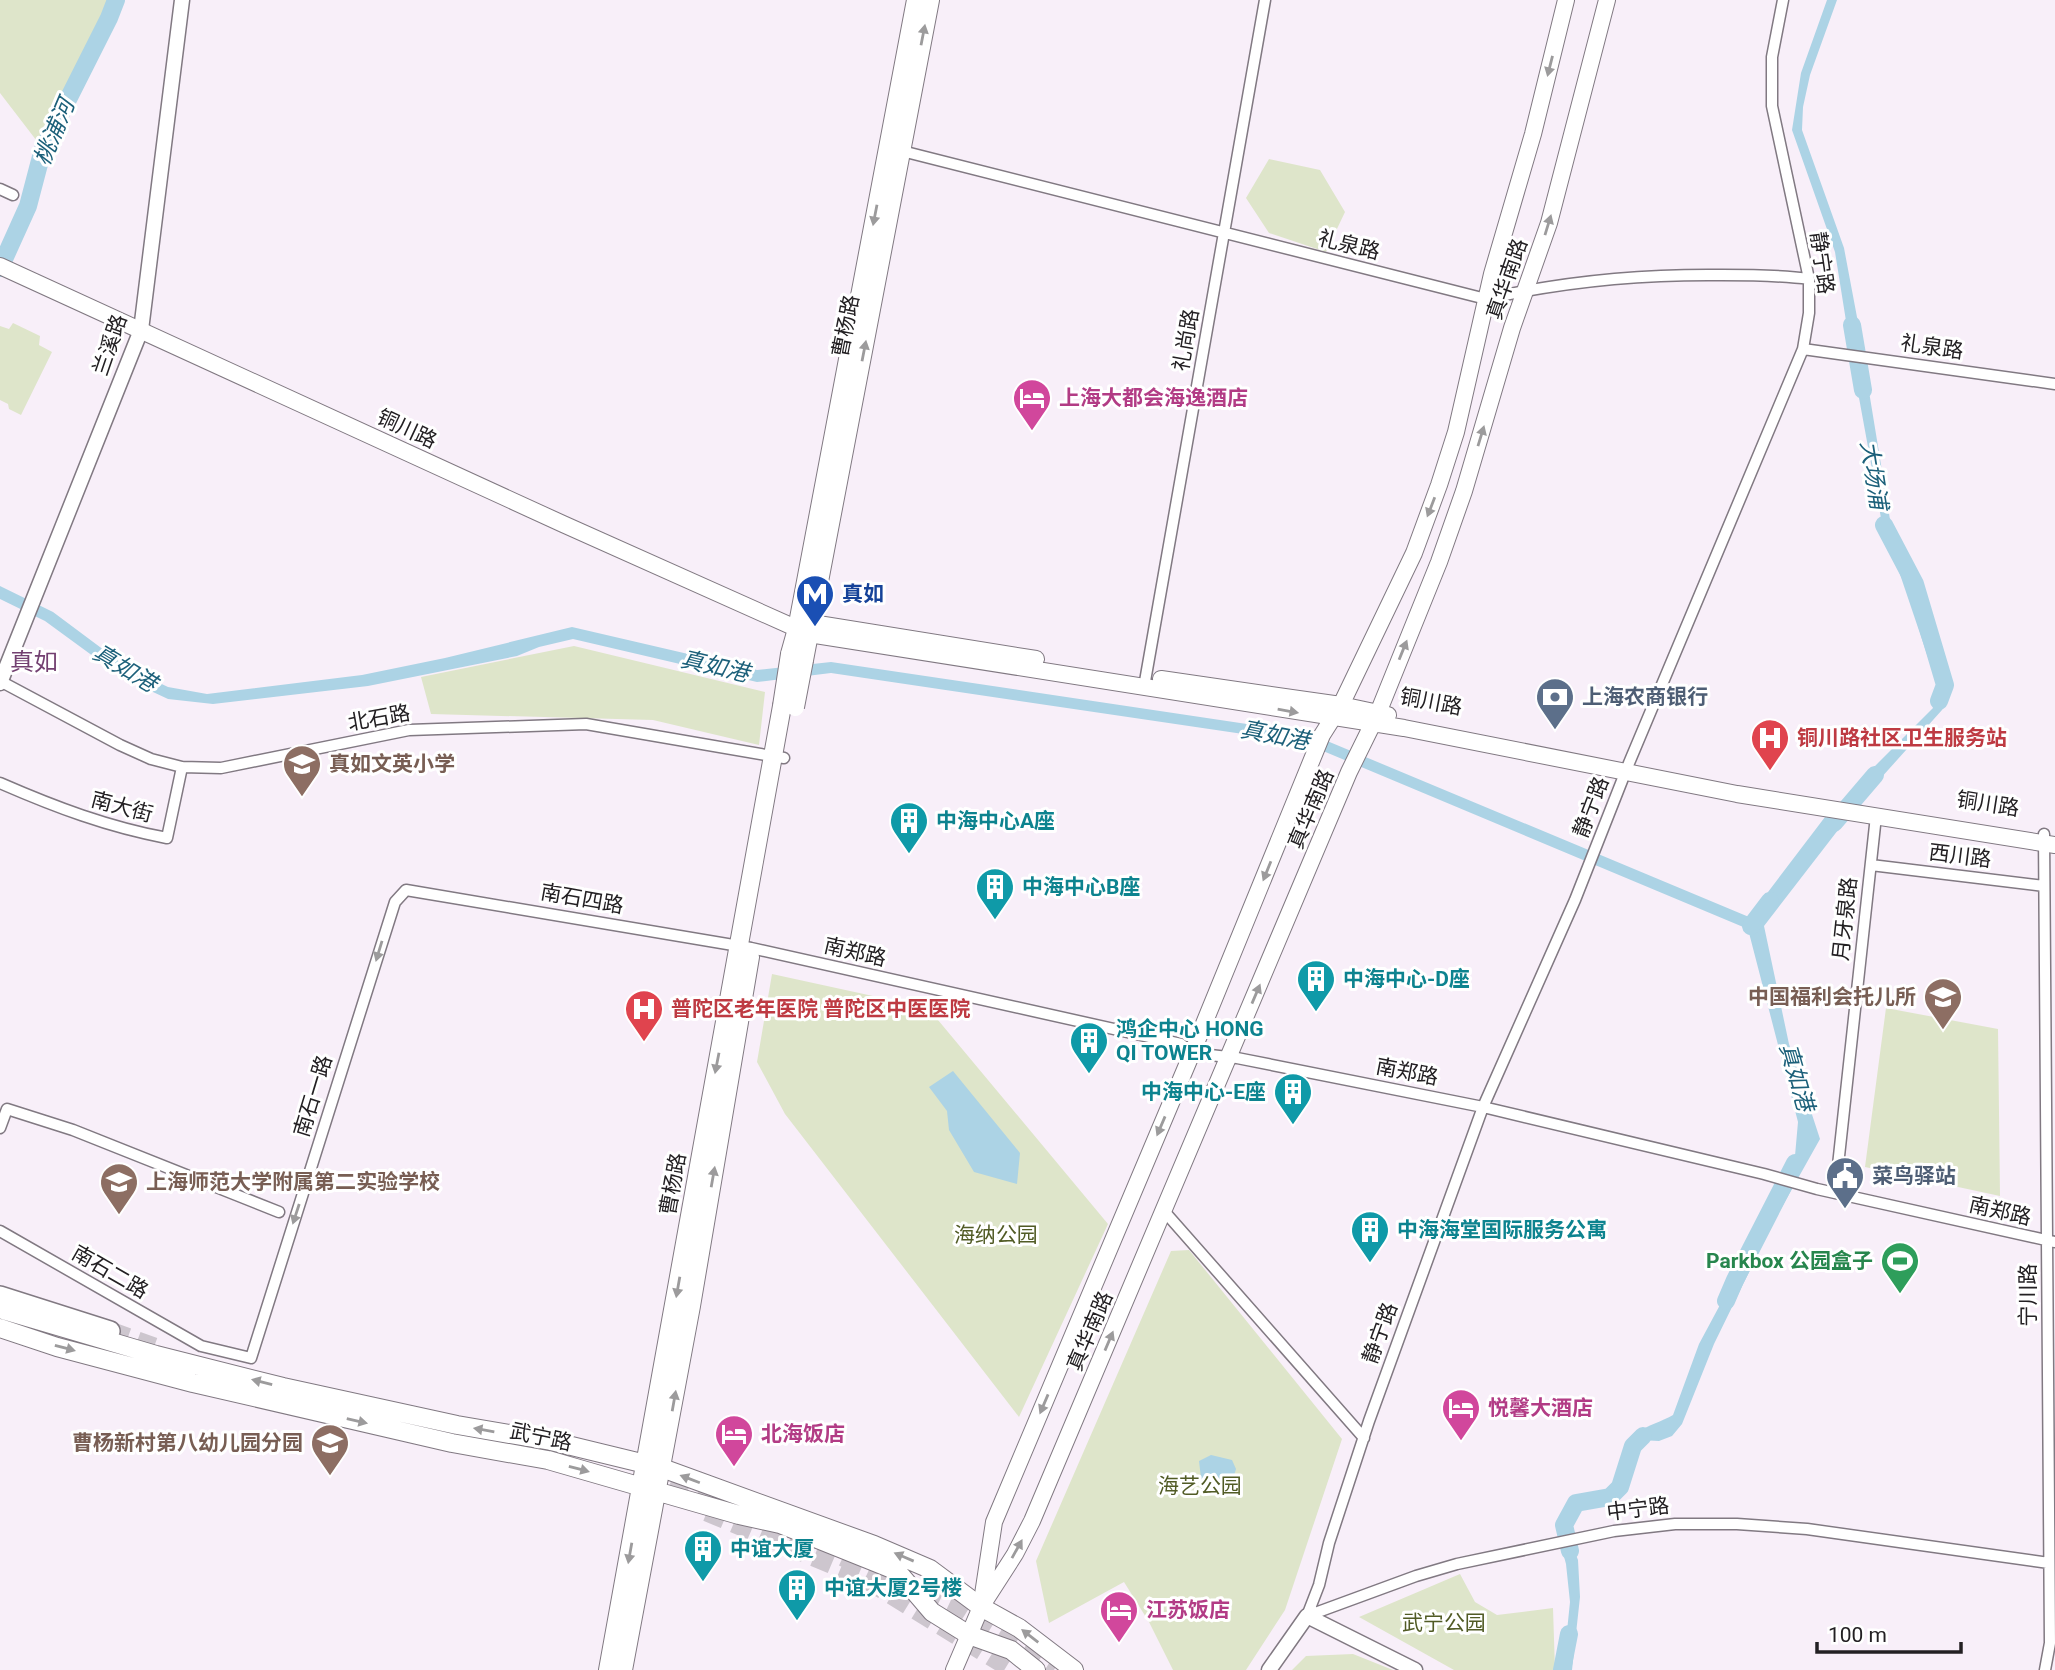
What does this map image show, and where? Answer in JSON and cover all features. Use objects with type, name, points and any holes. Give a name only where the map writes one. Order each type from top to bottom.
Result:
[{"type":"highway","points":[[0,1296],[110,1331]]},
{"type":"main road","name":"曹杨路","points":[[623,1670],[716,1070],[746,948],[797,657],[806,629],[895,149],[916,0]]},
{"type":"main road","name":"曹杨路","points":[[895,149],[930,0]]},
{"type":"main road","name":"真华南路","points":[[981,1607],[994,1522],[1192,1053],[1322,735],[1337,712],[1414,553],[1439,485],[1456,432],[1486,299],[1533,134],[1566,0]]},
{"type":"main road","name":"真华南路","points":[[954,1670],[981,1607],[1015,1554],[1032,1521],[1439,562],[1464,491],[1512,328],[1549,223],[1607,0]]},
{"type":"main road","name":"铜川路","points":[[0,266],[806,629],[1375,718],[1627,768],[2050,840]]},
{"type":"main road","name":"铜川路","points":[[1860,809],[1876,816],[2050,840]]},
{"type":"main road","name":"武宁路","points":[[0,1309],[156,1355],[283,1387],[457,1425],[551,1441],[654,1466],[874,1545],[930,1569],[981,1607],[1019,1628],[1074,1670]]},
{"type":"main road","name":"武宁路","points":[[0,1328],[57,1347],[206,1386],[452,1443],[548,1460],[739,1515],[780,1524],[897,1571],[932,1612],[969,1635],[1011,1650],[1036,1670]]},
{"type":"main road","name":"曹杨路","points":[[608,1670],[650,1489]]},
{"type":"street","name":"兰溪路","points":[[0,682],[141,330],[182,0]]},
{"type":"street","name":"礼尚路","points":[[1145,681],[1265,0]]},
{"type":"street","name":"静宁路","points":[[1307,1616],[1320,1585],[1329,1543],[1364,1438],[1483,1107],[1575,900],[1627,768],[1803,349],[1810,313],[1809,279],[1772,106],[1772,57],[1783,0]]},
{"type":"street","name":"礼泉路","points":[[895,149],[1486,299],[1570,282],[1679,275],[1782,275],[1809,279]]},
{"type":"street","points":[[0,189],[13,195]]},
{"type":"street","name":"礼泉路","points":[[1803,349],[2055,384]]},
{"type":"street","name":"北石路","points":[[0,682],[151,760],[182,767],[221,768],[409,730],[586,724],[779,758]]},
{"type":"street","name":"南大街","points":[[0,783],[90,820],[167,838],[182,767]]},
{"type":"street","name":"月牙泉路","points":[[1835,1193],[1876,816]]},
{"type":"street","name":"宁川路","points":[[2045,1670],[2050,1643],[2051,1241],[2045,886],[2050,840]]},
{"type":"street","name":"西川路","points":[[1871,865],[2045,886]]},
{"type":"street","name":"南石四路","points":[[406,890],[746,948]]},
{"type":"street","name":"南石一路","points":[[251,1358],[395,902],[406,890]]},
{"type":"street","name":"南郑路","points":[[746,948],[1181,1044],[1192,1053],[1230,1057],[1483,1107],[1764,1174],[1810,1188],[2051,1241]]},
{"type":"street","points":[[0,1128],[7,1109],[73,1130],[279,1212]]},
{"type":"street","points":[[1164,1211],[1364,1438]]},
{"type":"street","name":"南石二路","points":[[0,1231],[201,1346],[251,1358]]},
{"type":"street","name":"中宁路","points":[[1307,1616],[1437,1570],[1614,1531],[1675,1524],[1737,1524],[1867,1536],[2049,1563]]},
{"type":"street","points":[[1269,1670],[1307,1616],[1415,1670]]},
{"type":"green space","points":[[0,0],[116,0],[43,149],[0,93]]},
{"type":"green space","points":[[1269,159],[1320,170],[1345,212],[1326,252],[1269,233],[1246,198]]},
{"type":"green space","points":[[13,323],[40,336],[39,345],[52,352],[21,415],[0,400],[0,326],[9,329]]},
{"type":"green space","points":[[574,646],[765,692],[759,745],[653,720],[431,714],[421,677]]},
{"type":"green space","name":"海纳公园","points":[[772,974],[928,1008],[1108,1224],[1019,1417],[785,1114],[757,1062]]},
{"type":"green space","points":[[1886,1008],[1998,1029],[2000,1196],[1865,1167]]},
{"type":"green space","name":"海艺公园","points":[[1189,1250],[1342,1439],[1285,1610],[1246,1670],[1173,1670],[1149,1622],[1124,1582],[1049,1623],[1036,1561],[1171,1251]]},
{"type":"green space","name":"武宁公园","points":[[1460,1574],[1475,1602],[1497,1615],[1553,1608],[1555,1670],[1454,1670],[1359,1617]]},
{"type":"green space","name":"武宁公园","points":[[1353,1654],[1393,1670],[1292,1670],[1306,1656]]},
{"type":"water","points":[[1827,0],[1837,0],[1810,75],[1803,107],[1802,130],[1844,248],[1863,349],[1850,346],[1835,252],[1792,130],[1801,73]]},
{"type":"water","points":[[1853,365],[1865,367],[1894,544],[1915,584],[1945,685],[1942,710],[1880,779],[1860,793],[1852,792],[1935,706],[1937,684],[1881,518]]},
{"type":"water","points":[[0,586],[53,612],[128,668],[168,687],[207,694],[362,675],[572,627],[757,670],[831,662],[1308,733],[1749,917],[1825,817],[1845,821],[1764,926],[1789,1044],[1820,1139],[1773,1223],[1714,1344],[1682,1424],[1672,1436],[1659,1441],[1640,1440],[1612,1501],[1576,1503],[1564,1525],[1578,1560],[1580,1597],[1572,1670],[1563,1670],[1570,1602],[1566,1564],[1556,1527],[1571,1500],[1585,1494],[1609,1491],[1632,1437],[1673,1415],[1699,1344],[1794,1167],[1798,1122],[1748,929],[1304,743],[831,673],[757,682],[573,639],[539,647],[517,656],[368,686],[213,704],[168,699],[123,678],[45,621],[0,599]]},
{"type":"water","points":[[953,1071],[1020,1153],[1017,1184],[974,1172],[949,1130],[947,1111],[929,1087]]},
{"type":"water","points":[[1211,1455],[1232,1460],[1236,1469],[1230,1489],[1211,1493],[1204,1487],[1199,1461]]},
{"type":"waterway","name":"桃浦河","points":[[0,268],[28,206],[43,149],[116,0]]},
{"type":"waterway","name":"大场浦","points":[[1852,325],[1863,390]]},
{"type":"waterway","name":"大场浦","points":[[1884,525],[1915,584],[1945,685],[1939,701]]},
{"type":"waterway","name":"大场浦","points":[[1834,823],[1875,775]]},
{"type":"waterway","name":"大场浦","points":[[1751,926],[1770,901]]},
{"type":"waterway","name":"真如港","points":[[1726,1301],[1795,1163]]},
{"type":"waterway","name":"真如港","points":[[1570,1551],[1564,1525],[1576,1503],[1610,1497],[1620,1487],[1633,1446],[1643,1436]]},
{"type":"waterway","name":"真如港","points":[[1562,1670],[1569,1634]]},
{"type":"tunnel","points":[[0,1317],[33,1329],[220,1381]]},
{"type":"tunnel","points":[[110,1331],[154,1347]]},
{"type":"tunnel","points":[[643,1473],[709,1500]]},
{"type":"tunnel","points":[[707,1512],[864,1578],[1013,1670]]},
{"type":"tunnel","points":[[843,1557],[961,1612],[1054,1670]]},
{"type":"place","name":"上海大都会海逸酒店","points":[[1032,432]]},
{"type":"place","name":"真如","points":[[815,628]]},
{"type":"place","name":"上海农商银行","points":[[1555,731]]},
{"type":"place","name":"铜川路社区卫生服务站","points":[[1770,772]]},
{"type":"place","name":"真如文英小学","points":[[302,798]]},
{"type":"place","name":"中海中心A座","points":[[909,855]]},
{"type":"place","name":"中海中心B座","points":[[995,921]]},
{"type":"place","name":"中海中心-D座","points":[[1316,1013]]},
{"type":"place","name":"中国福利会托儿所","points":[[1943,1031]]},
{"type":"place","name":"普陀区老年医院 普陀区中医医院","points":[[644,1043]]},
{"type":"place","name":"鸿企中心 HONG QI TOWER","points":[[1089,1075]]},
{"type":"place","name":"中海中心-E座","points":[[1293,1126]]},
{"type":"place","name":"菜鸟驿站","points":[[1845,1210]]},
{"type":"place","name":"上海师范大学附属第二实验学校","points":[[119,1216]]},
{"type":"place","name":"中海海堂国际服务公寓","points":[[1370,1264]]},
{"type":"place","name":"Parkbox 公园盒子","points":[[1900,1295]]},
{"type":"place","name":"悦馨大酒店","points":[[1461,1442]]},
{"type":"place","name":"北海饭店","points":[[734,1468]]},
{"type":"place","name":"曹杨新村第八幼儿园分园","points":[[330,1477]]},
{"type":"place","name":"中谊大厦","points":[[703,1583]]},
{"type":"place","name":"中谊大厦2号楼","points":[[797,1622]]},
{"type":"place","name":"江苏饭店","points":[[1119,1644]]},
{"type":"district","name":"真如","points":[[34,662]]}]
